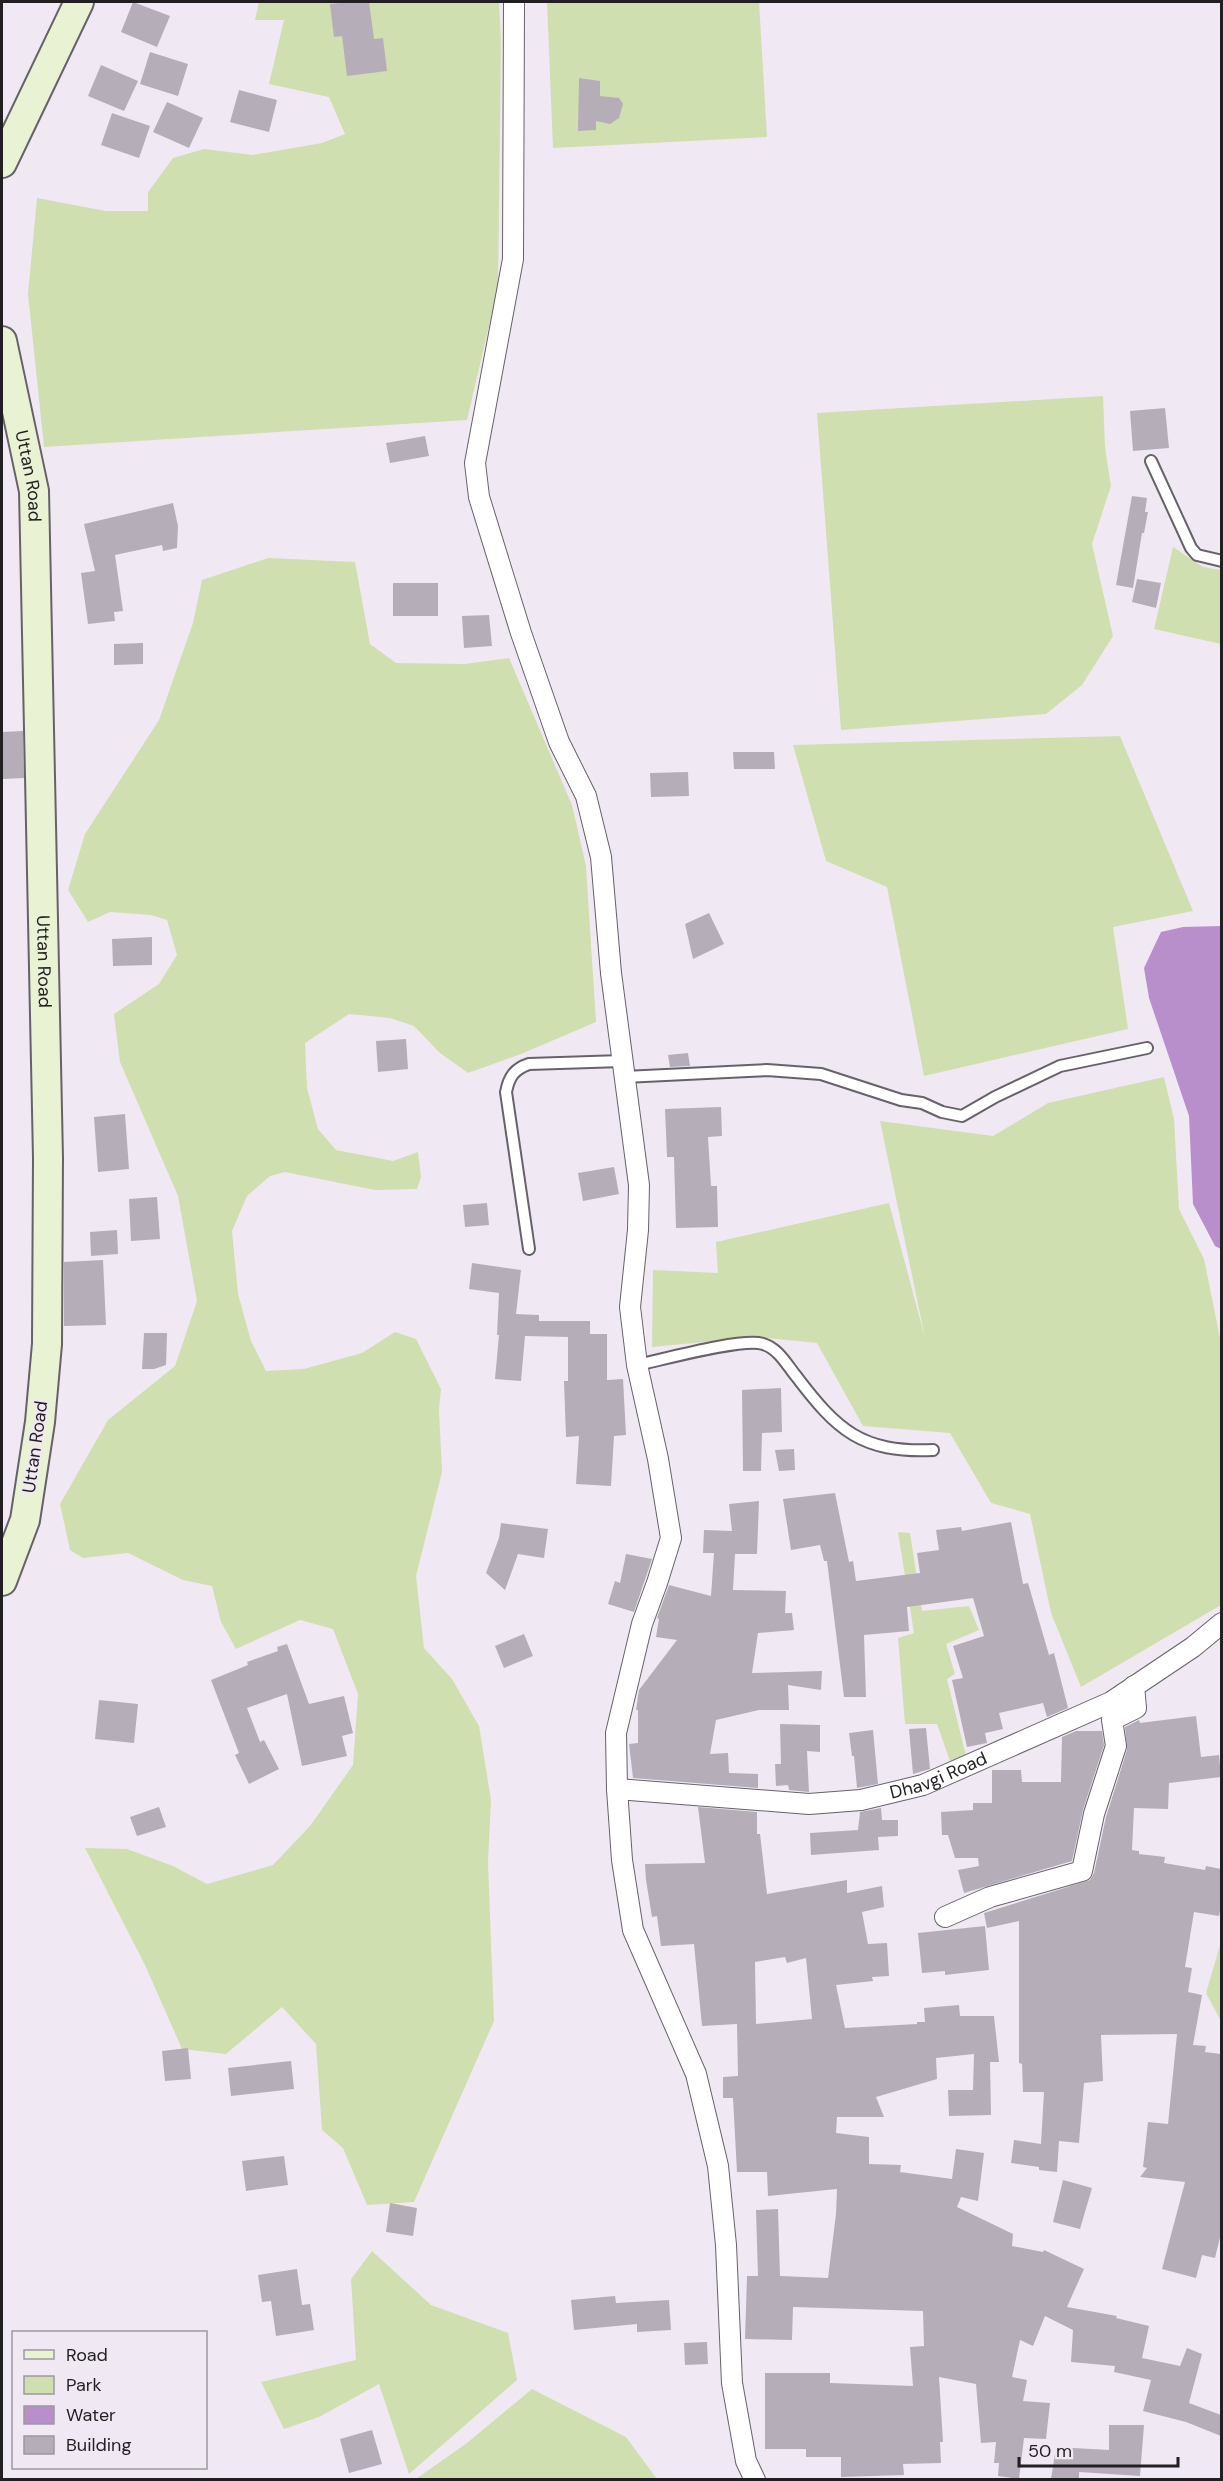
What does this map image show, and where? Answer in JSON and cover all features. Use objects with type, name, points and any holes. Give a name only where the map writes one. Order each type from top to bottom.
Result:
[{"type":"main road","points":[[2,163],[79,2]]},
{"type":"main road","name":"Uttan Road","points":[[2,341],[34,491],[48,1169],[47,1344],[40,1422],[25,1520],[2,1581]]},
{"type":"street","points":[[514,2],[513,259],[475,463],[477,486],[521,633],[559,742],[586,796],[601,857],[611,973],[639,1185],[638,1230],[630,1307],[637,1365],[658,1459],[671,1538],[642,1624],[616,1733],[622,1860],[633,1930],[696,2074],[718,2166],[726,2245],[732,2383],[746,2461],[755,2480]]},
{"type":"street","name":"Dhavgi Road","points":[[617,1789],[809,1804],[861,1800],[923,1785],[1111,1702],[1193,1647],[1221,1623]]},
{"type":"street","points":[[945,1917],[990,1897],[1082,1871],[1095,1814],[1116,1746],[1112,1720],[1136,1708],[1134,1686]]},
{"type":"lane","points":[[1151,461],[1191,548],[1197,555],[1221,561]]},
{"type":"lane","points":[[529,1249],[506,1092],[509,1079],[519,1068],[529,1064],[623,1069],[767,1070],[821,1074],[902,1100],[922,1103],[942,1112],[962,1116],[995,1097],[1060,1066],[1147,1048]]},
{"type":"lane","points":[[637,1365],[745,1342],[764,1344],[779,1354],[817,1404],[844,1430],[869,1443],[903,1451],[933,1450]]},
{"type":"green space","points":[[259,2],[499,2],[501,41],[498,287],[467,420],[44,447],[28,294],[37,198],[106,211],[148,211],[148,192],[173,158],[204,149],[253,155],[322,143],[345,134],[329,97],[269,84],[284,20],[255,20]]},
{"type":"green space","points":[[547,2],[759,2],[767,137],[553,148]]},
{"type":"green space","points":[[1103,396],[1105,447],[1111,486],[1092,544],[1113,636],[1082,685],[1046,714],[841,730],[817,413]]},
{"type":"green space","points":[[1173,547],[1203,567],[1221,570],[1221,644],[1154,629]]},
{"type":"green space","points":[[268,558],[355,562],[370,644],[396,663],[465,664],[509,658],[572,805],[586,866],[596,1022],[521,1054],[468,1073],[440,1053],[414,1026],[390,1018],[349,1014],[305,1043],[307,1088],[318,1129],[336,1150],[393,1161],[418,1152],[421,1177],[417,1189],[375,1190],[285,1172],[270,1176],[247,1196],[232,1231],[238,1294],[251,1341],[266,1371],[304,1369],[362,1353],[395,1332],[416,1339],[441,1389],[439,1410],[442,1472],[416,1576],[424,1648],[452,1679],[479,1726],[491,1800],[488,1862],[494,2021],[414,2202],[367,2205],[343,2148],[322,2130],[316,2044],[282,2007],[226,2054],[182,2049],[145,1965],[85,1848],[127,1849],[173,1866],[207,1884],[273,1865],[310,1826],[353,1765],[358,1694],[333,1629],[300,1620],[236,1649],[221,1622],[212,1586],[183,1580],[128,1553],[83,1558],[70,1550],[60,1504],[108,1420],[175,1366],[197,1301],[178,1196],[120,1062],[114,1014],[159,984],[177,955],[167,920],[151,915],[110,912],[88,922],[68,890],[85,834],[159,720],[193,623],[202,580]]},
{"type":"green space","points":[[1120,736],[1193,911],[1113,927],[1128,1029],[924,1076],[887,887],[826,861],[793,745]]},
{"type":"green space","points":[[1164,1077],[1174,1119],[1179,1209],[1204,1259],[1221,1343],[1221,1605],[1081,1687],[1051,1613],[1030,1514],[991,1503],[950,1433],[863,1426],[817,1343],[757,1337],[652,1347],[653,1270],[718,1273],[716,1242],[889,1203],[925,1338],[880,1121],[993,1136],[1048,1103]]},
{"type":"green space","points":[[898,1532],[910,1533],[922,1611],[969,1606],[979,1630],[946,1644],[955,1674],[947,1679],[966,1756],[950,1761],[937,1724],[905,1724],[898,1638],[914,1633]]},
{"type":"green space","points":[[1221,1942],[1221,2021],[1206,1993]]},
{"type":"green space","points":[[372,2251],[431,2305],[508,2333],[517,2380],[409,2474],[379,2384],[319,2417],[284,2429],[261,2382],[356,2360],[351,2279]]},
{"type":"green space","points":[[532,2389],[626,2437],[657,2479],[416,2479],[467,2443]]},
{"type":"water","points":[[1221,926],[1221,1249],[1215,1246],[1193,1204],[1189,1116],[1149,998],[1144,968],[1161,932],[1183,927]]},
{"type":"building","points":[[133,2],[170,16],[157,47],[121,32]]},
{"type":"building","points":[[369,2],[374,39],[383,38],[387,71],[347,76],[342,36],[334,37],[330,4]]},
{"type":"building","points":[[150,52],[188,64],[178,96],[140,84]]},
{"type":"building","points":[[101,65],[138,81],[124,111],[88,96]]},
{"type":"building","points":[[579,78],[600,81],[600,96],[619,98],[623,104],[619,118],[610,124],[596,121],[596,130],[578,131]]},
{"type":"building","points":[[239,90],[277,100],[269,132],[230,122]]},
{"type":"building","points":[[167,102],[203,118],[189,148],[153,132]]},
{"type":"building","points":[[112,113],[150,126],[139,158],[101,145]]},
{"type":"building","points":[[1165,408],[1169,448],[1133,451],[1130,411]]},
{"type":"building","points":[[425,436],[429,456],[390,463],[386,443]]},
{"type":"building","points":[[1132,496],[1147,498],[1145,512],[1148,512],[1144,533],[1142,533],[1133,588],[1116,585]]},
{"type":"building","points":[[173,503],[178,526],[177,548],[163,551],[162,545],[115,555],[123,611],[114,612],[115,621],[88,624],[81,573],[95,571],[84,524]]},
{"type":"building","points":[[1137,579],[1161,583],[1156,608],[1132,602]]},
{"type":"building","points":[[393,583],[438,583],[438,616],[393,616]]},
{"type":"building","points":[[489,615],[492,646],[464,648],[462,616]]},
{"type":"building","points":[[143,643],[143,664],[114,665],[114,644]]},
{"type":"building","points":[[23,731],[24,778],[2,779],[2,732]]},
{"type":"building","points":[[733,752],[774,752],[775,769],[734,769]]},
{"type":"building","points":[[688,772],[689,796],[651,797],[650,773]]},
{"type":"building","points":[[709,913],[724,944],[693,959],[685,924]]},
{"type":"building","points":[[152,937],[152,965],[113,966],[112,939]]},
{"type":"building","points":[[406,1039],[408,1069],[378,1072],[376,1041]]},
{"type":"building","points":[[688,1053],[690,1066],[670,1067],[668,1055]]},
{"type":"building","points":[[721,1107],[722,1136],[708,1137],[711,1186],[717,1186],[718,1227],[676,1228],[674,1157],[667,1157],[665,1109]]},
{"type":"building","points":[[125,1114],[129,1169],[98,1172],[94,1117]]},
{"type":"building","points":[[614,1167],[619,1194],[583,1201],[578,1173]]},
{"type":"building","points":[[157,1197],[160,1239],[131,1241],[129,1199]]},
{"type":"building","points":[[487,1203],[489,1225],[465,1227],[463,1205]]},
{"type":"building","points":[[117,1230],[118,1254],[91,1256],[90,1232]]},
{"type":"building","points":[[103,1260],[106,1325],[64,1326],[64,1262]]},
{"type":"building","points":[[472,1263],[521,1270],[516,1314],[539,1315],[539,1321],[590,1321],[590,1334],[607,1334],[607,1380],[623,1379],[626,1435],[614,1436],[611,1486],[576,1484],[579,1436],[566,1437],[564,1381],[568,1381],[568,1337],[525,1336],[521,1381],[495,1379],[499,1335],[497,1335],[499,1293],[469,1289]]},
{"type":"building","points":[[144,1333],[167,1333],[166,1365],[154,1369],[142,1369]]},
{"type":"building","points":[[781,1388],[782,1432],[762,1433],[761,1471],[743,1471],[742,1390]]},
{"type":"building","points":[[794,1449],[795,1470],[779,1471],[775,1450]]},
{"type":"building","points":[[835,1493],[849,1562],[853,1561],[856,1581],[920,1573],[917,1553],[939,1550],[936,1530],[961,1527],[962,1531],[1011,1522],[1023,1584],[1028,1583],[1049,1655],[1054,1653],[1068,1708],[1047,1717],[1043,1703],[999,1713],[1003,1729],[985,1733],[987,1743],[967,1747],[952,1680],[963,1678],[953,1646],[984,1636],[973,1598],[907,1607],[909,1631],[864,1635],[866,1697],[844,1697],[827,1561],[824,1561],[820,1545],[791,1550],[783,1499]]},
{"type":"building","points":[[759,1501],[757,1554],[735,1554],[733,1590],[786,1591],[785,1613],[792,1613],[794,1630],[758,1633],[752,1673],[822,1671],[821,1690],[788,1685],[789,1710],[759,1710],[716,1720],[710,1754],[728,1753],[729,1773],[758,1774],[758,1788],[633,1778],[629,1744],[638,1743],[638,1710],[636,1710],[639,1690],[677,1640],[656,1637],[659,1619],[657,1618],[669,1585],[711,1596],[714,1553],[703,1553],[704,1530],[732,1531],[729,1504]]},
{"type":"building","points":[[501,1523],[548,1529],[544,1558],[518,1554],[505,1590],[486,1573],[499,1538]]},
{"type":"building","points":[[626,1554],[652,1559],[634,1612],[608,1604],[615,1581],[620,1583]]},
{"type":"building","points":[[524,1634],[533,1656],[504,1668],[495,1646]]},
{"type":"building","points":[[287,1644],[309,1704],[344,1696],[353,1733],[342,1736],[347,1756],[302,1766],[287,1694],[247,1708],[260,1742],[264,1740],[279,1769],[249,1784],[235,1755],[239,1753],[211,1680],[248,1665],[247,1662],[278,1651],[277,1647]]},
{"type":"building","points":[[99,1700],[138,1704],[134,1743],[95,1739]]},
{"type":"building","points":[[1196,1716],[1201,1757],[1219,1755],[1221,1777],[1169,1783],[1168,1809],[1134,1808],[1132,1850],[1139,1851],[1139,1854],[1165,1857],[1164,1863],[1205,1870],[1206,1866],[1221,1869],[1219,1916],[1194,1912],[1185,1967],[1192,1968],[1188,1992],[1202,1995],[1193,2045],[1206,2046],[1205,2052],[1221,2054],[1221,2233],[1215,2258],[1202,2255],[1196,2278],[1162,2269],[1185,2182],[1140,2177],[1147,2168],[1143,2167],[1148,2122],[1168,2124],[1177,2034],[1101,2035],[1103,2081],[1084,2083],[1079,2143],[1059,2141],[1057,2172],[1011,2163],[1014,2140],[1041,2144],[1044,2092],[1023,2092],[1022,2064],[1019,2063],[1019,1921],[987,1928],[984,1913],[1090,1880],[1094,1873],[1106,1817],[1127,1750],[1125,1727],[1139,1720],[1140,1723]]},
{"type":"building","points":[[780,1724],[820,1725],[820,1752],[807,1751],[809,1792],[789,1790],[788,1785],[776,1786],[775,1764],[781,1764]]},
{"type":"building","points":[[926,1728],[930,1769],[913,1774],[909,1729]]},
{"type":"building","points":[[873,1730],[878,1784],[857,1788],[849,1733]]},
{"type":"building","points":[[1076,1731],[1102,1731],[1104,1745],[1083,1810],[1072,1861],[964,1893],[958,1870],[979,1866],[978,1858],[955,1858],[948,1835],[942,1835],[941,1812],[973,1810],[973,1803],[992,1803],[992,1770],[1021,1770],[1022,1782],[1061,1782],[1062,1737]]},
{"type":"building","points":[[159,1807],[166,1827],[137,1836],[130,1817]]},
{"type":"building","points":[[698,1807],[757,1812],[757,1834],[760,1834],[767,1894],[847,1880],[847,1893],[882,1886],[884,1907],[862,1912],[868,1944],[887,1943],[889,1976],[872,1977],[873,1981],[836,1985],[845,2028],[917,2024],[917,2022],[925,2022],[924,2008],[959,2005],[960,2016],[994,2016],[999,2062],[990,2062],[991,2115],[949,2116],[948,2090],[973,2090],[974,2054],[936,2058],[937,2079],[876,2097],[884,2117],[837,2117],[836,2133],[869,2137],[869,2164],[901,2165],[900,2172],[952,2179],[956,2149],[984,2153],[978,2201],[961,2197],[957,2207],[1013,2234],[1012,2246],[1043,2252],[1044,2250],[1084,2269],[1067,2307],[1117,2316],[1116,2318],[1149,2326],[1142,2358],[1180,2366],[1187,2348],[1202,2354],[1189,2403],[1221,2415],[1221,2436],[1186,2422],[1143,2411],[1151,2380],[1114,2372],[1115,2366],[1071,2362],[1073,2330],[1045,2316],[1033,2346],[1020,2340],[1012,2377],[1027,2380],[1023,2401],[1050,2403],[1046,2439],[1024,2438],[1019,2479],[998,2476],[999,2463],[994,2463],[996,2442],[981,2443],[976,2384],[939,2377],[943,2442],[940,2442],[941,2463],[903,2464],[904,2475],[841,2477],[841,2457],[806,2457],[806,2449],[765,2449],[765,2373],[830,2373],[830,2383],[913,2386],[910,2347],[924,2346],[923,2311],[793,2307],[792,2340],[745,2339],[747,2276],[758,2276],[756,2210],[778,2209],[780,2276],[828,2278],[837,2189],[768,2196],[767,2172],[737,2172],[733,2098],[723,2098],[723,2077],[738,2076],[737,2024],[702,2026],[694,1944],[661,1946],[657,1916],[652,1917],[646,1880],[645,1864],[705,1863]],"holes":[[[785,1957],[787,1963],[806,1958],[812,2019],[756,2024],[755,1962]]]},
{"type":"building","points":[[881,1808],[882,1820],[898,1820],[898,1836],[878,1837],[879,1850],[811,1855],[810,1833],[858,1830],[860,1812]]},
{"type":"building","points":[[985,1926],[989,1970],[945,1975],[945,1971],[922,1973],[918,1933]]},
{"type":"building","points":[[188,2048],[191,2079],[165,2081],[162,2051]]},
{"type":"building","points":[[291,2061],[294,2089],[231,2096],[228,2068]]},
{"type":"building","points":[[284,2156],[288,2185],[246,2191],[242,2161]]},
{"type":"building","points":[[1063,2180],[1092,2188],[1080,2229],[1053,2222]]},
{"type":"building","points":[[390,2203],[417,2208],[413,2236],[386,2232]]},
{"type":"building","points":[[297,2269],[302,2305],[310,2304],[314,2330],[276,2336],[271,2301],[262,2302],[258,2275]]},
{"type":"building","points":[[615,2296],[616,2303],[669,2300],[671,2330],[637,2332],[637,2324],[574,2330],[571,2300]]},
{"type":"building","points":[[707,2342],[708,2364],[685,2365],[684,2343]]},
{"type":"building","points":[[1109,2425],[1144,2425],[1140,2476],[1079,2472],[1079,2478],[1051,2479],[1056,2447],[1109,2450]]},
{"type":"building","points":[[372,2430],[382,2464],[349,2473],[340,2439]]}]
